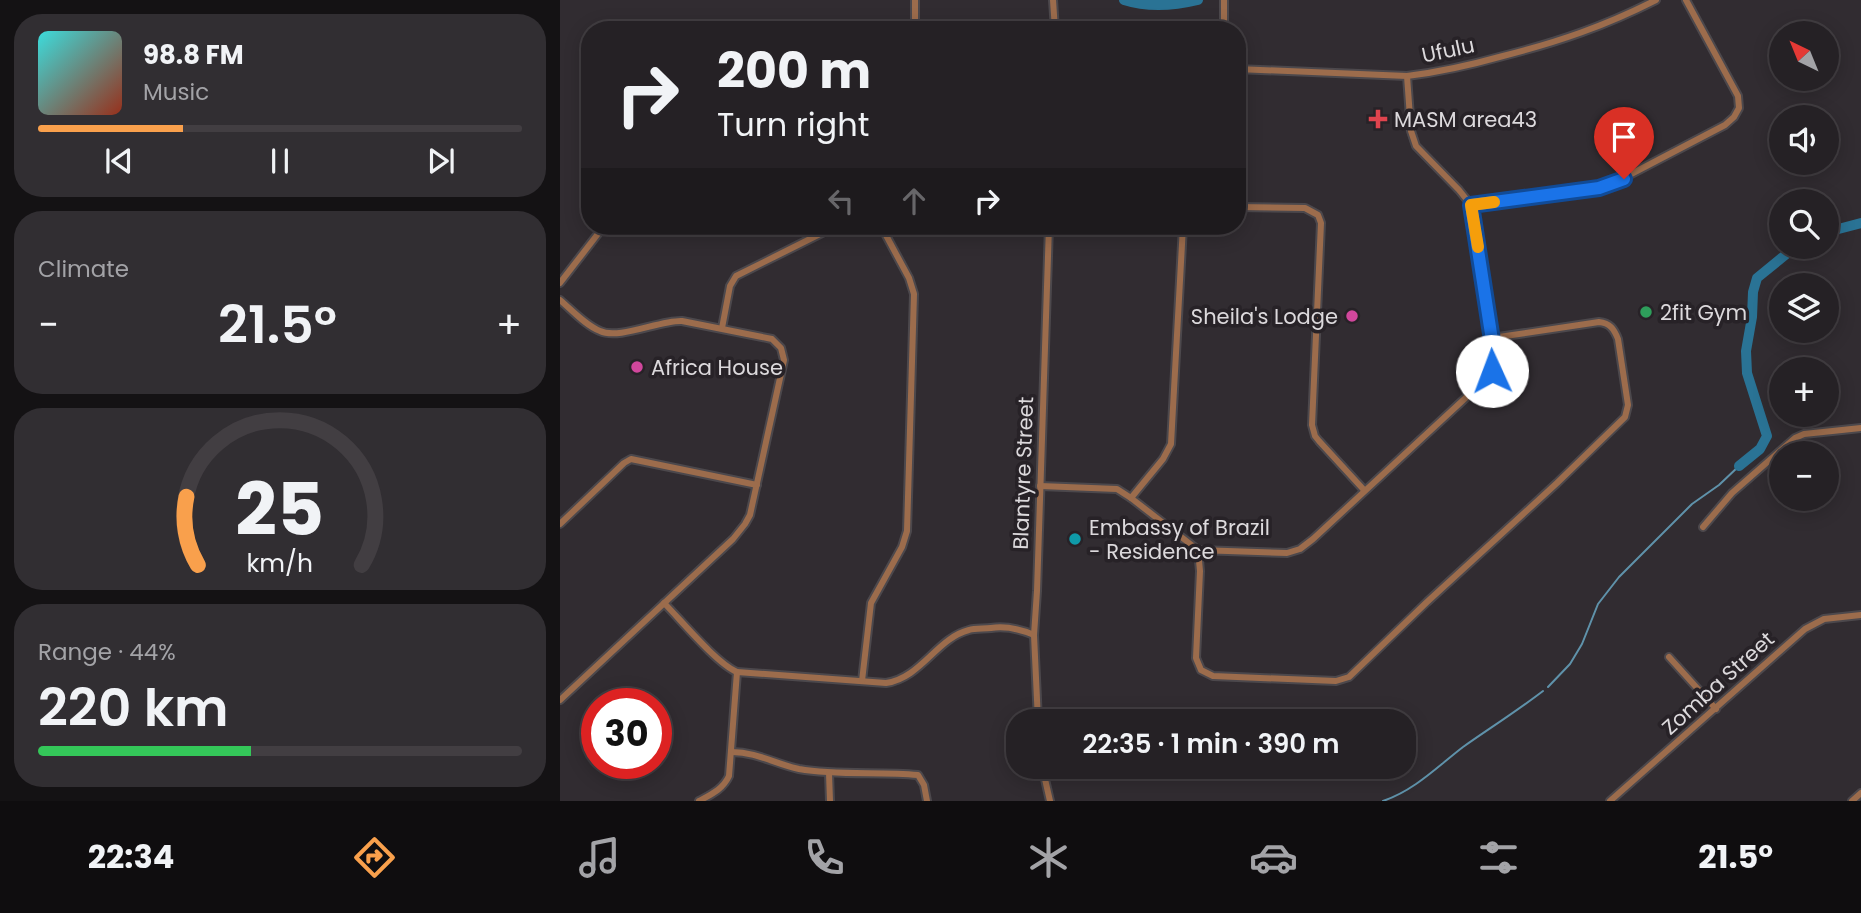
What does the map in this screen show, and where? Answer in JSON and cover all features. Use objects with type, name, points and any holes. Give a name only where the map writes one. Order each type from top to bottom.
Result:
[{"type":"street","points":[[915,0],[915,21]]},
{"type":"street","points":[[1053,0],[1054,21]]},
{"type":"street","name":"Ufulu","points":[[1246,69],[1407,76],[1449,70],[1559,41],[1613,21],[1656,0]]},
{"type":"street","points":[[1471,205],[1599,188],[1624,179],[1730,122],[1739,108],[1738,96],[1686,0]]},
{"type":"street","points":[[1040,486],[1116,489],[1198,550],[1295,552],[1314,538],[1489,375],[1494,361],[1492,338],[1471,205],[1416,146],[1411,131],[1407,76]]},
{"type":"street","points":[[1246,207],[1306,208],[1318,215],[1321,223],[1312,425],[1319,441],[1364,490]]},
{"type":"street","points":[[560,283],[597,235]]},
{"type":"street","points":[[722,328],[730,286],[736,276],[818,235]]},
{"type":"street","points":[[862,681],[871,603],[902,547],[907,531],[914,294],[909,278],[886,235]]},
{"type":"street","name":"Blantyre Street","points":[[1037,709],[1034,635],[1049,235]]},
{"type":"street","points":[[1131,498],[1163,459],[1171,444],[1183,235]]},
{"type":"street","points":[[560,300],[593,327],[606,333],[678,320],[772,340],[781,348],[784,356],[750,515],[740,531],[560,700]]},
{"type":"street","points":[[1198,550],[1200,571],[1196,658],[1201,670],[1213,676],[1327,681],[1343,680],[1353,674],[1625,417],[1628,408],[1618,340],[1609,325],[1599,322],[1492,338]]},
{"type":"street","points":[[1703,527],[1732,493],[1795,438],[1804,434],[1861,428]]},
{"type":"street","points":[[560,524],[631,459],[757,485]]},
{"type":"street","points":[[664,603],[726,666],[737,671],[886,683],[905,678],[945,643],[968,630],[999,627],[1023,630],[1034,635]]},
{"type":"street","name":"Zomba Street","points":[[1610,801],[1814,623],[1834,617],[1861,615]]},
{"type":"street","points":[[1669,657],[1716,709]]},
{"type":"street","points":[[699,801],[724,786],[729,776],[737,671]]},
{"type":"street","points":[[732,752],[749,752],[792,767],[829,773],[918,775],[924,785],[927,801]]},
{"type":"street","points":[[829,773],[830,801]]},
{"type":"street","points":[[1045,779],[1050,801]]},
{"type":"street","points":[[1852,801],[1861,793]]},
{"type":"waterway","points":[[1124,0],[1161,5],[1198,0]]},
{"type":"waterway","points":[[1839,229],[1861,223]]},
{"type":"waterway","points":[[1739,466],[1760,449],[1767,436],[1747,373],[1746,351],[1757,278],[1780,259]]},
{"type":"waterway","points":[[1548,687],[1570,664],[1582,644],[1598,604],[1619,577],[1692,504],[1719,485],[1739,466]]},
{"type":"waterway","points":[[1383,801],[1416,784],[1543,691]]},
{"type":"slow traffic","points":[[1478,247],[1471,205],[1494,202]]},
{"type":"place","name":"MASM area43","points":[[1378,119]]},
{"type":"place","name":"2fit Gym","points":[[1646,312]]},
{"type":"place","name":"Sheila's Lodge","points":[[1352,316]]},
{"type":"place","name":"Africa House","points":[[637,367]]},
{"type":"place","name":"Embassy of Brazil - Residence","points":[[1075,539]]},
{"type":"route","points":[[1492,371],[1494,353],[1471,205],[1599,188],[1624,179]]}]
